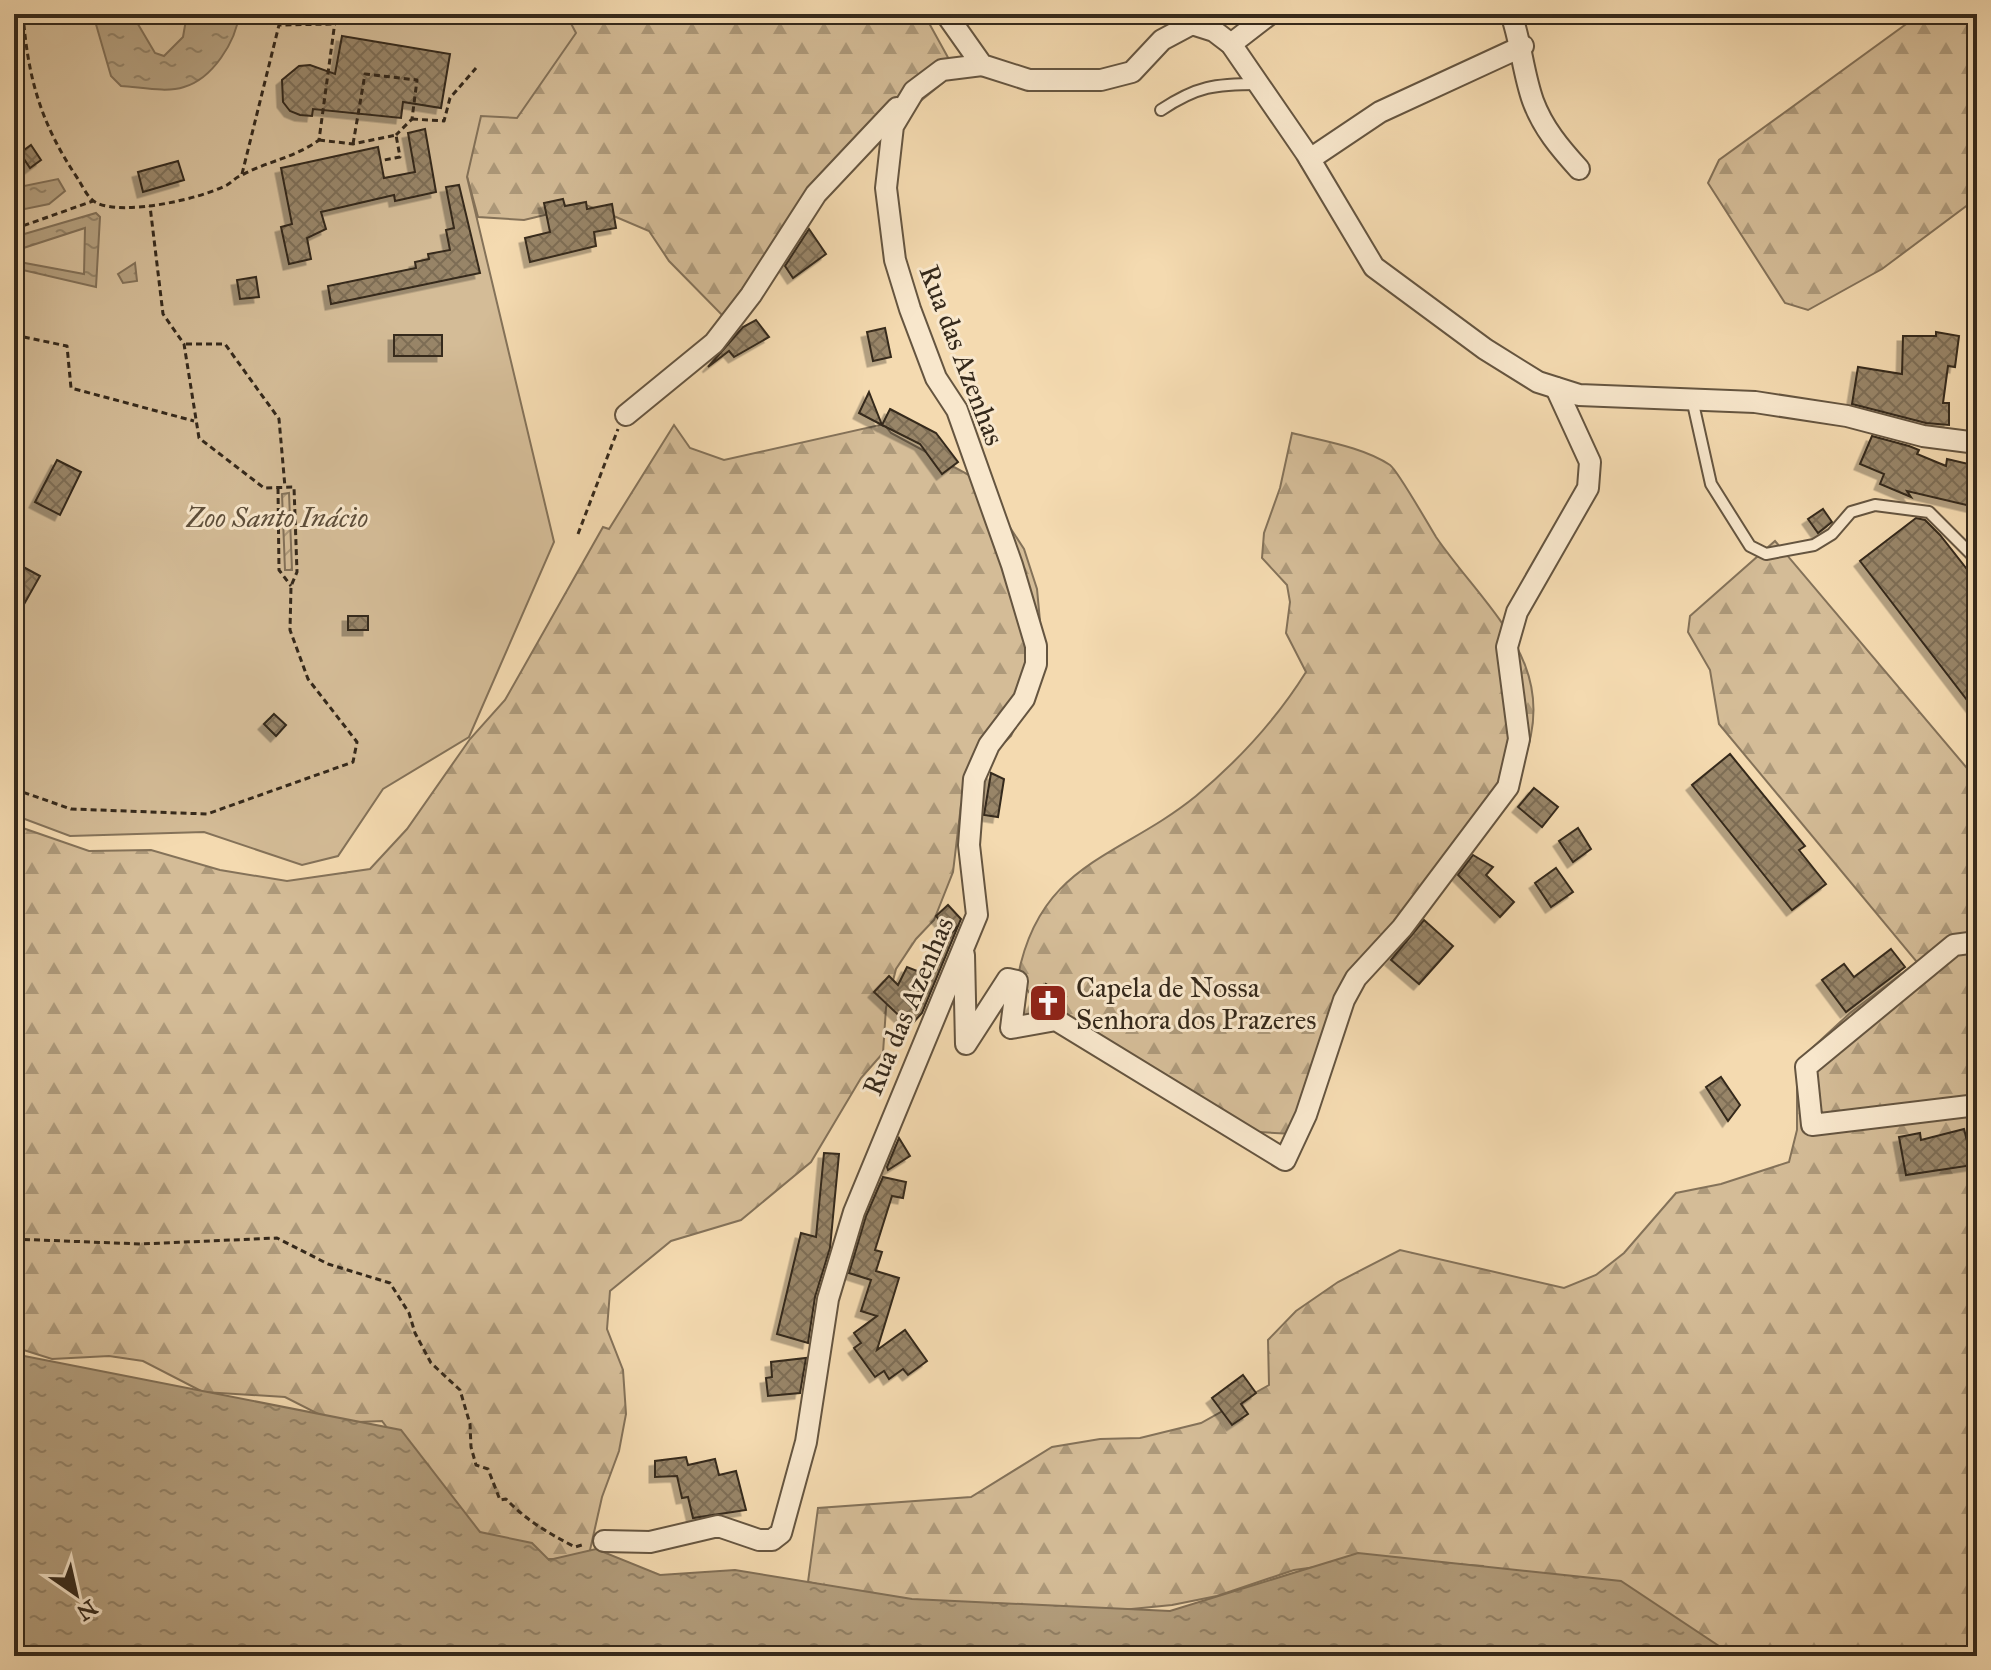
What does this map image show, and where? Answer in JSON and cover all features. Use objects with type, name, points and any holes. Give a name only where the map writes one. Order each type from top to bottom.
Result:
[{"type":"street","points":[[946,14],[982,65],[1029,80],[1101,80],[1132,72],[1162,40],[1192,24],[1214,31],[1231,44],[1310,159],[1374,267],[1485,349],[1538,382],[1579,395],[1755,402],[1847,416],[1923,436],[1977,443]]},
{"type":"street","points":[[1231,44],[1270,14]]},
{"type":"street","points":[[1511,14],[1523,46],[1533,100],[1552,139],[1579,169]]},
{"type":"street","points":[[1310,159],[1380,112],[1523,46]]},
{"type":"street","name":"Rua das Azenhas","points":[[604,1541],[650,1542],[718,1526],[734,1528],[759,1540],[772,1540],[781,1533],[806,1442],[828,1299],[854,1212],[977,915],[969,845],[974,779],[989,745],[1024,699],[1036,664],[1036,646],[1012,565],[957,410],[936,378],[895,260],[886,188],[893,126],[914,91],[942,70],[982,65]]},
{"type":"street","points":[[626,415],[714,343],[751,295],[816,194],[914,91]]},
{"type":"street","points":[[964,948],[966,1044],[1008,979],[1017,981],[1011,1028],[1056,1020],[1285,1160],[1306,1115],[1344,1000],[1356,978],[1402,928],[1508,787],[1519,739],[1507,647],[1517,612],[1588,488],[1590,462],[1556,388]]},
{"type":"street","points":[[1977,942],[1954,945],[1806,1067],[1812,1125],[1977,1105]]},
{"type":"lane","points":[[1161,110],[1190,90],[1218,84],[1258,84]]},
{"type":"lane","points":[[1692,399],[1711,484],[1750,546],[1766,554],[1814,545],[1832,534],[1851,512],[1875,505],[1929,512],[1977,560]]},
{"type":"path","points":[[23,14],[27,61],[38,106],[64,158],[93,201],[116,210],[150,206],[225,186],[242,174],[298,155],[319,140],[353,144],[396,135],[412,119],[417,80],[365,74],[353,144]]},
{"type":"path","points":[[319,140],[336,14]]},
{"type":"path","points":[[242,174],[279,25],[336,24]]},
{"type":"path","points":[[412,119],[444,121],[450,98],[476,68]]},
{"type":"path","points":[[384,160],[400,157],[396,135]]},
{"type":"path","points":[[14,223],[16,229],[93,201]]},
{"type":"path","points":[[14,789],[71,809],[207,814],[353,762],[357,742],[308,679],[290,630],[291,586],[297,572],[294,487],[264,488],[199,438],[184,344],[163,314],[150,206]]},
{"type":"path","points":[[14,335],[67,346],[71,388],[196,422]]},
{"type":"path","points":[[184,344],[225,344],[279,419],[285,487]]},
{"type":"path","points":[[578,534],[611,441],[626,415]]},
{"type":"path","points":[[278,488],[279,570],[291,586]]},
{"type":"path","points":[[14,1239],[140,1244],[277,1238],[328,1264],[390,1283],[409,1313],[431,1363],[460,1390],[476,1465],[488,1469],[500,1500],[506,1499],[530,1524],[575,1547],[604,1541]]},
{"type":"green space","name":"Zoo Santo Inácio","points":[[14,14],[566,14],[576,33],[517,118],[481,116],[467,177],[554,542],[469,737],[383,789],[338,856],[302,865],[204,832],[70,836],[14,815]]},
{"type":"green space","points":[[576,14],[924,14],[956,72],[814,188],[723,316],[669,261],[649,231],[616,217],[586,205],[524,220],[478,217],[446,99],[535,80]]},
{"type":"green space","points":[[1920,14],[1977,14],[1977,198],[1882,269],[1808,310],[1785,303],[1708,183],[1719,160]]},
{"type":"green space","points":[[884,424],[891,433],[980,481],[1024,549],[1037,589],[1039,661],[1027,702],[1011,736],[978,769],[961,805],[953,872],[934,920],[916,939],[896,969],[886,1008],[883,1053],[861,1078],[811,1162],[741,1220],[671,1241],[610,1291],[607,1329],[623,1370],[626,1414],[619,1451],[602,1497],[588,1559],[531,1558],[498,1546],[443,1495],[382,1421],[336,1423],[285,1397],[203,1392],[143,1361],[109,1356],[52,1359],[14,1347],[14,825],[89,851],[151,850],[220,870],[287,881],[370,869],[407,829],[470,739],[505,700],[603,527],[609,529],[674,425],[690,448],[724,460]]},
{"type":"green space","points":[[1292,433],[1355,449],[1394,469],[1436,537],[1514,642],[1527,670],[1533,699],[1532,731],[1521,767],[1337,1002],[1293,1134],[1225,1130],[1074,1029],[1031,995],[1018,976],[1029,938],[1044,908],[1064,885],[1087,866],[1167,817],[1212,782],[1269,723],[1306,672],[1286,633],[1290,602],[1287,585],[1262,558],[1264,533],[1280,488]]},
{"type":"green space","points":[[289,493],[292,570],[285,570],[282,494]]},
{"type":"green space","points":[[1775,541],[1977,780],[1977,1656],[1719,1656],[1502,1592],[1483,1566],[1392,1560],[1294,1570],[1217,1596],[1172,1605],[1081,1614],[905,1603],[808,1582],[818,1508],[971,1497],[1052,1447],[1100,1439],[1140,1438],[1201,1423],[1269,1385],[1268,1340],[1296,1311],[1338,1282],[1400,1250],[1564,1288],[1596,1275],[1624,1253],[1676,1193],[1721,1184],[1789,1162],[1797,1130],[1797,1062],[1850,1013],[1917,962],[1719,724],[1710,670],[1688,632],[1690,616]]},
{"type":"water","points":[[93,14],[132,14],[155,53],[164,56],[183,37],[187,14],[239,14],[228,47],[213,68],[194,83],[161,90],[121,86],[111,76]]},
{"type":"water","points":[[58,179],[65,191],[49,204],[25,209],[14,197],[14,188]]},
{"type":"water","points":[[96,213],[100,217],[96,287],[14,268],[14,261],[84,274],[85,228],[14,251],[14,237]]},
{"type":"water","points":[[135,263],[137,281],[123,283],[118,274]]},
{"type":"water","points":[[14,1354],[401,1430],[480,1532],[532,1543],[549,1560],[596,1549],[660,1575],[735,1570],[912,1599],[1170,1611],[1358,1553],[1621,1581],[1734,1656],[14,1656]]},
{"type":"building","points":[[342,36],[450,54],[441,108],[403,102],[401,118],[313,109],[312,116],[290,111],[283,102],[282,80],[299,66],[310,65],[335,74]]},
{"type":"building","points":[[425,129],[436,192],[395,201],[394,195],[321,212],[326,229],[307,238],[311,259],[289,264],[281,227],[292,224],[281,168],[378,147],[384,178],[415,172],[408,133]]},
{"type":"building","points":[[31,145],[41,160],[30,168],[20,153]]},
{"type":"building","points":[[178,161],[184,180],[143,192],[138,172]]},
{"type":"building","points":[[459,185],[480,273],[331,304],[328,286],[416,268],[415,262],[429,259],[428,254],[450,250],[446,230],[454,228],[446,187]]},
{"type":"building","points":[[563,199],[565,206],[586,202],[587,209],[612,204],[616,228],[594,232],[596,246],[530,262],[525,238],[550,232],[544,203]]},
{"type":"building","points":[[809,229],[826,254],[793,278],[785,266]]},
{"type":"building","points":[[256,277],[259,297],[240,299],[237,280]]},
{"type":"building","points":[[756,320],[769,337],[734,357],[729,351],[708,367],[743,327]]},
{"type":"building","points":[[885,328],[891,357],[873,361],[867,332]]},
{"type":"building","points":[[1936,332],[1959,336],[1955,367],[1948,366],[1943,403],[1949,403],[1949,425],[1926,423],[1852,404],[1858,367],[1902,374],[1903,336],[1936,336]]},
{"type":"building","points":[[394,335],[442,335],[442,356],[394,356]]},
{"type":"building","points":[[869,392],[882,425],[859,413]]},
{"type":"building","points":[[890,409],[936,433],[958,462],[942,474],[920,444],[882,425]]},
{"type":"building","points":[[1872,436],[1919,450],[1917,454],[1946,466],[1947,459],[1977,466],[1975,507],[1907,491],[1911,497],[1880,484],[1884,474],[1860,464]]},
{"type":"building","points":[[57,460],[81,472],[60,515],[35,502]]},
{"type":"building","points":[[1823,509],[1832,522],[1818,533],[1808,519]]},
{"type":"building","points":[[1916,518],[1925,520],[1940,535],[1977,582],[1977,713],[1860,561]]},
{"type":"building","points":[[14,562],[40,576],[14,622]]},
{"type":"building","points":[[348,616],[368,616],[368,630],[348,630]]},
{"type":"building","points":[[274,714],[286,725],[276,736],[264,724]]},
{"type":"building","points":[[1730,754],[1805,846],[1799,850],[1826,884],[1792,910],[1692,785]]},
{"type":"building","points":[[991,773],[1004,779],[998,817],[984,815]]},
{"type":"building","points":[[1534,788],[1558,807],[1542,827],[1518,807]]},
{"type":"building","points":[[1578,828],[1591,849],[1573,862],[1559,841]]},
{"type":"building","points":[[1473,855],[1493,867],[1486,875],[1514,902],[1500,917],[1458,875]]},
{"type":"building","points":[[1556,868],[1573,892],[1551,907],[1535,883]]},
{"type":"building","points":[[948,905],[961,919],[950,932],[936,916]]},
{"type":"building","points":[[1424,920],[1453,946],[1419,984],[1391,960]]},
{"type":"building","points":[[958,926],[922,1013],[910,1026],[874,992],[889,976],[898,985],[907,967],[922,973],[930,956]]},
{"type":"building","points":[[1891,949],[1905,967],[1846,1012],[1822,980],[1844,964],[1854,977]]},
{"type":"building","name":"Capela de Nossa Senhora dos Prazeres","points":[[1046,984],[1066,997],[1058,1008],[1035,1010],[1031,1007]]},
{"type":"building","points":[[1721,1077],[1740,1105],[1728,1121],[1706,1087]]},
{"type":"building","points":[[1964,1129],[1973,1165],[1906,1175],[1899,1137],[1920,1133],[1921,1140]]},
{"type":"building","points":[[899,1138],[910,1156],[888,1170],[887,1167]]},
{"type":"building","points":[[824,1153],[839,1154],[830,1248],[815,1297],[808,1343],[777,1334],[801,1233],[816,1237]]},
{"type":"building","points":[[883,1177],[906,1182],[903,1198],[892,1196],[875,1250],[882,1252],[876,1271],[899,1278],[877,1350],[905,1330],[927,1361],[908,1375],[903,1369],[889,1379],[884,1371],[875,1377],[854,1348],[861,1343],[854,1333],[877,1316],[861,1311],[871,1280],[849,1273],[866,1216]]},
{"type":"building","points":[[806,1358],[800,1393],[768,1396],[766,1378],[772,1377],[771,1362]]},
{"type":"building","points":[[1243,1375],[1256,1393],[1241,1404],[1248,1414],[1232,1425],[1212,1398]]},
{"type":"building","points":[[686,1457],[688,1465],[715,1459],[719,1475],[736,1471],[746,1510],[693,1518],[688,1497],[682,1498],[677,1476],[655,1477],[655,1461]]},
{"type":"place","name":"Capela de Nossa Senhora dos Prazeres","points":[[1048,1003]]}]
